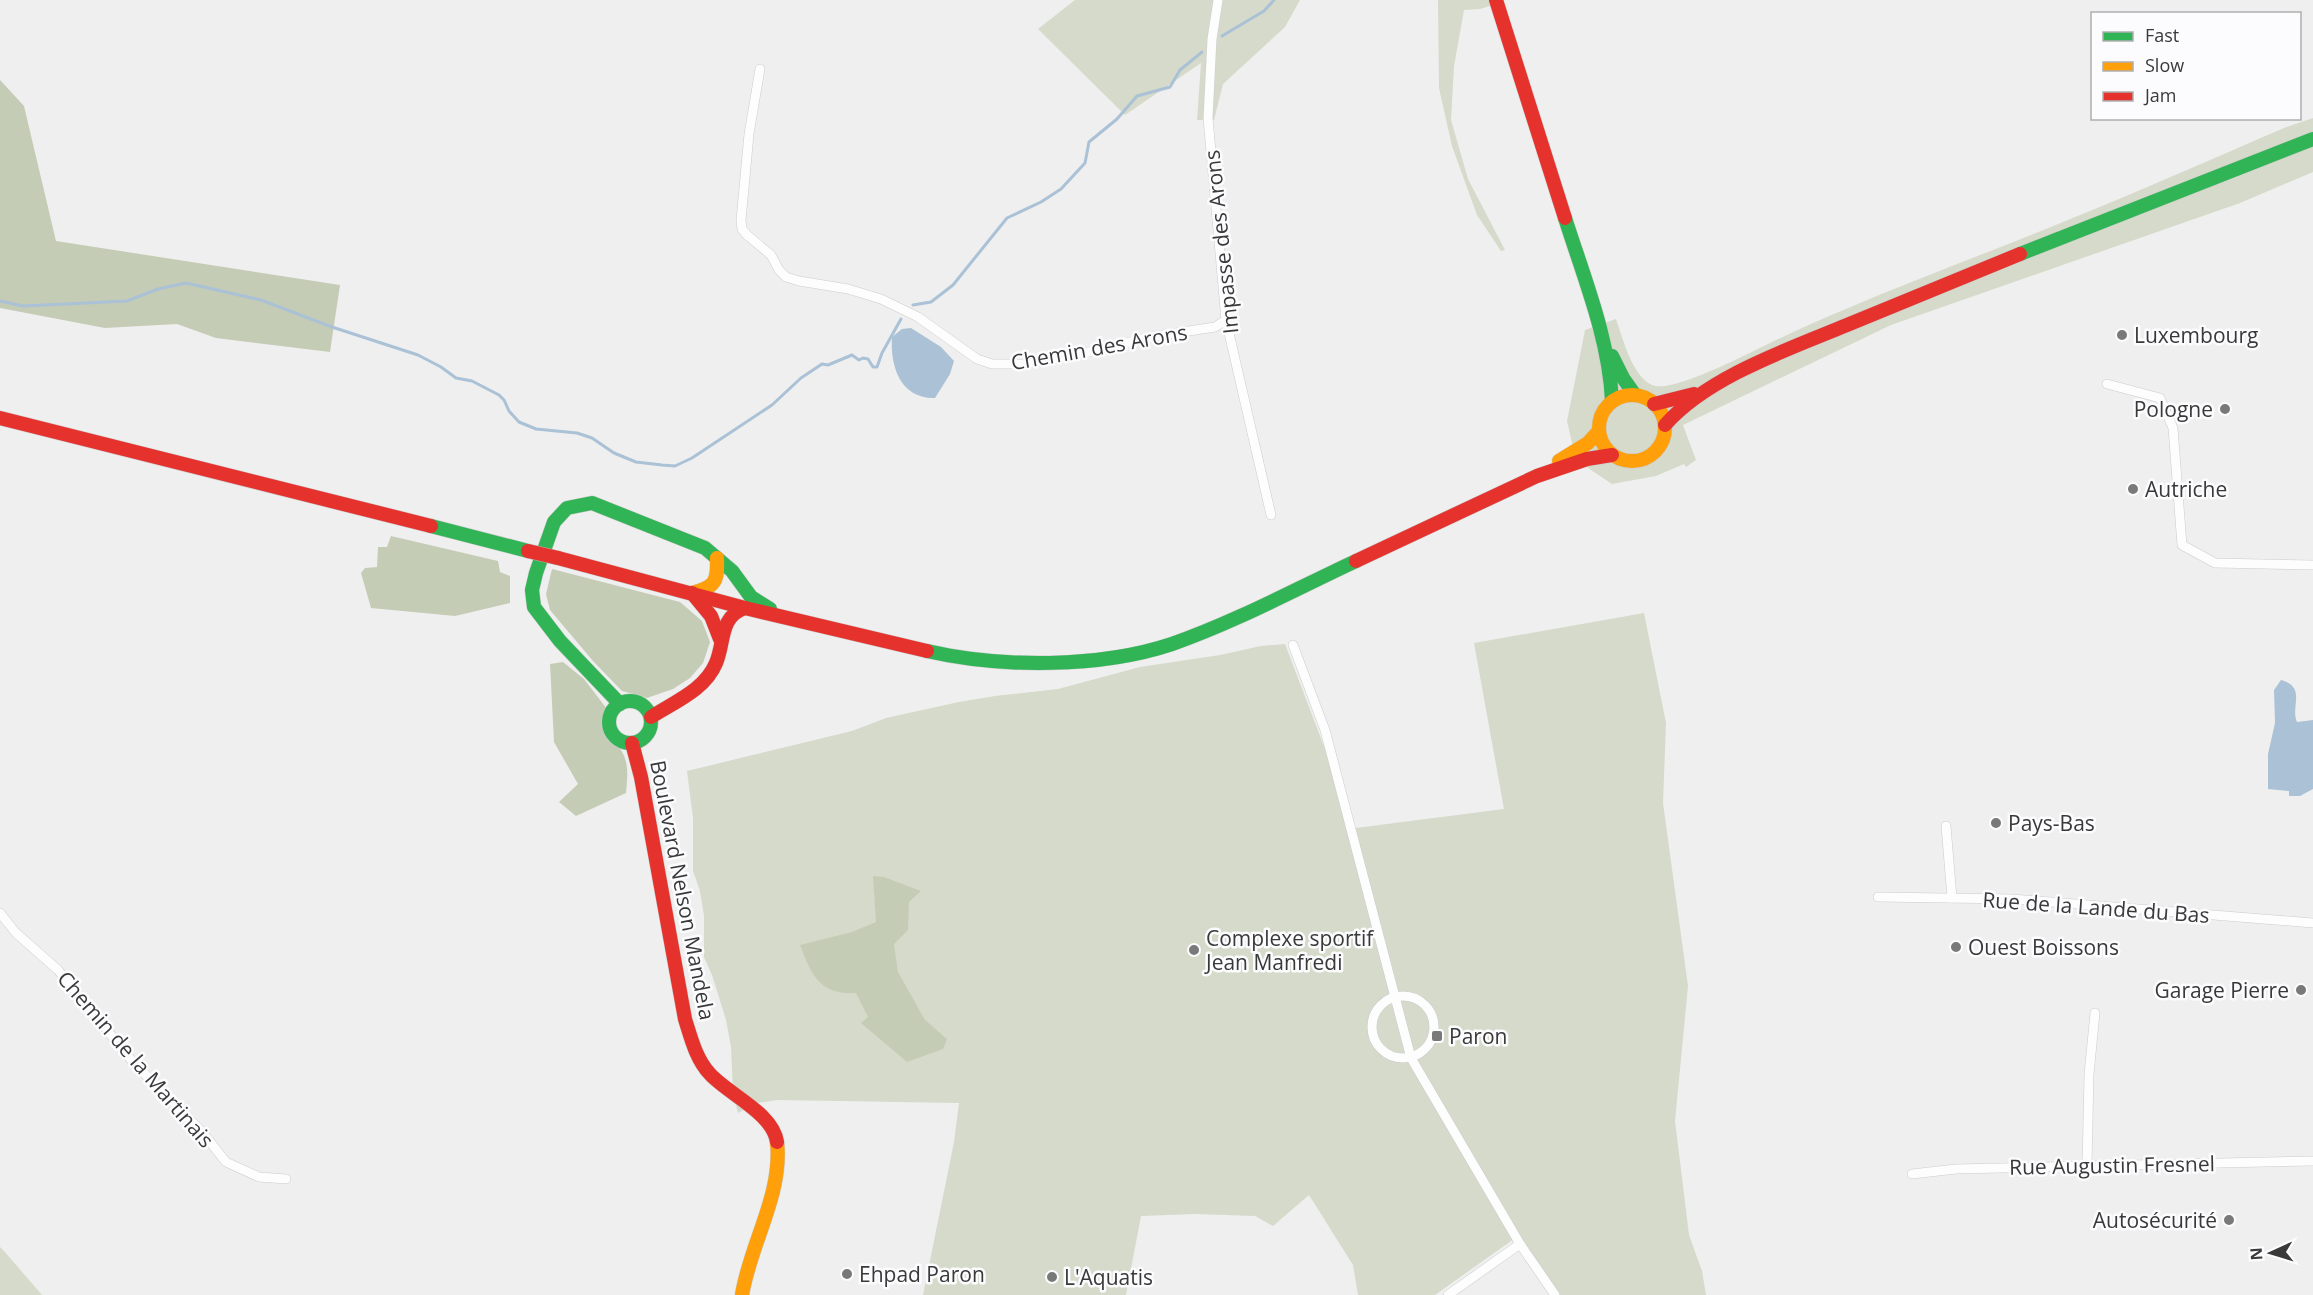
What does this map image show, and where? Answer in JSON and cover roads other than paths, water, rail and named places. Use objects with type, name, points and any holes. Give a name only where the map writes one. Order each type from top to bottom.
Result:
[{"type":"main road","points":[[1496,0],[1604,340],[1612,401]]},
{"type":"main road","points":[[1665,425],[1678,410],[1703,392],[1792,348],[2058,238],[2313,139]]},
{"type":"main road","points":[[1604,340],[1623,378],[1635,395]]},
{"type":"main road","points":[[1654,404],[1703,392]]},
{"type":"main road","points":[[1536,476],[1588,443],[1598,432],[1601,415],[1612,401],[1626,395],[1645,398],[1654,404],[1663,417],[1665,425],[1662,442],[1658,449],[1645,459],[1628,461],[1612,455],[1605,449],[1598,432]]},
{"type":"main road","points":[[0,418],[558,558],[746,608],[936,653],[987,661],[1036,663],[1123,655],[1171,644],[1226,622],[1536,476],[1587,459],[1612,455]]},
{"type":"main road","points":[[620,704],[546,626],[534,607],[533,585],[555,516],[572,504],[592,503],[705,548],[732,571],[751,597],[778,614]]},
{"type":"main road","points":[[692,593],[706,590],[715,584],[718,575],[717,558]]},
{"type":"main road","points":[[651,717],[705,681],[720,650],[720,639],[711,616],[692,593]]},
{"type":"main road","points":[[720,639],[729,616],[737,609],[746,608]]},
{"type":"main road","points":[[626,701],[638,702],[644,706],[651,717],[649,731],[645,737],[632,743],[619,739],[610,728],[611,714],[626,701]]},
{"type":"main road","name":"Boulevard Nelson Mandela","points":[[632,743],[643,789],[685,1019],[696,1052],[710,1073],[767,1122],[776,1133],[778,1150],[773,1178],[742,1295]]},
{"type":"street","name":"Impasse des Arons","points":[[1218,0],[1212,39],[1208,118],[1226,320],[1271,515]]},
{"type":"street","name":"Chemin des Arons","points":[[759,69],[749,134],[742,229],[771,255],[779,270],[786,277],[848,289],[881,299],[918,317],[977,359],[998,365],[1032,363],[1076,355],[1156,336],[1215,327],[1226,320]]},
{"type":"street","points":[[2107,384],[2160,398],[2173,428],[2182,545],[2215,563],[2313,565]]},
{"type":"street","points":[[1293,645],[1325,730],[1411,1058],[1520,1244],[1555,1295]]},
{"type":"street","points":[[1947,826],[1952,898]]},
{"type":"street","name":"Rue de la Lande du Bas","points":[[1878,897],[2012,899],[2313,923]]},
{"type":"street","name":"Chemin de la Martinais","points":[[0,913],[16,933],[58,970],[132,1061],[203,1133],[226,1162],[259,1177],[286,1179]]},
{"type":"street","points":[[1404,996],[1423,1003],[1433,1019],[1432,1039],[1427,1048],[1411,1058],[1400,1059],[1380,1050],[1371,1030],[1372,1019],[1377,1009],[1385,1001],[1395,997],[1404,996]]},
{"type":"street","points":[[2087,1166],[2088,1074],[2095,1013]]},
{"type":"street","name":"Rue Augustin Fresnel","points":[[1912,1174],[1956,1168],[2313,1161]]},
{"type":"street","points":[[1448,1295],[1520,1244]]},
{"type":"water","points":[[911,328],[941,347],[954,361],[950,374],[935,398],[913,393],[905,387],[895,369],[892,337],[902,329]]},
{"type":"water","points":[[2281,680],[2289,683],[2296,692],[2297,722],[2313,720],[2313,789],[2300,796],[2289,796],[2289,791],[2268,789],[2268,754],[2275,723],[2274,690]]},
{"type":"waterway","points":[[1222,36],[1264,11],[1274,0]]},
{"type":"waterway","points":[[913,305],[931,302],[953,285],[1007,218],[1041,202],[1061,189],[1085,163],[1089,142],[1117,119],[1137,96],[1170,87],[1180,70],[1202,52]]},
{"type":"waterway","points":[[0,301],[23,306],[127,301],[158,289],[186,283],[261,300],[332,327],[418,355],[456,378],[472,381],[499,395],[519,422],[536,429],[577,433],[592,438],[614,453],[636,462],[675,466],[692,458],[772,405],[801,378],[822,364],[828,365],[852,355],[859,360],[868,359],[873,367],[877,367],[901,319]]},
{"type":"place","name":"Luxembourg","points":[[2122,335]]},
{"type":"place","name":"Pologne","points":[[2225,409]]},
{"type":"place","name":"Autriche","points":[[2133,489]]},
{"type":"place","name":"Pays-Bas","points":[[1996,823]]},
{"type":"place","name":"Ouest Boissons","points":[[1956,947]]},
{"type":"place","name":"Complexe sportif Jean Manfredi","points":[[1194,950]]},
{"type":"place","name":"Garage Pierre","points":[[2301,990]]},
{"type":"place","name":"Paron","points":[[1437,1036]]},
{"type":"place","name":"Autosécurité","points":[[2229,1220]]},
{"type":"place","name":"Ehpad Paron","points":[[847,1274]]},
{"type":"place","name":"L'Aquatis","points":[[1052,1277]]}]
